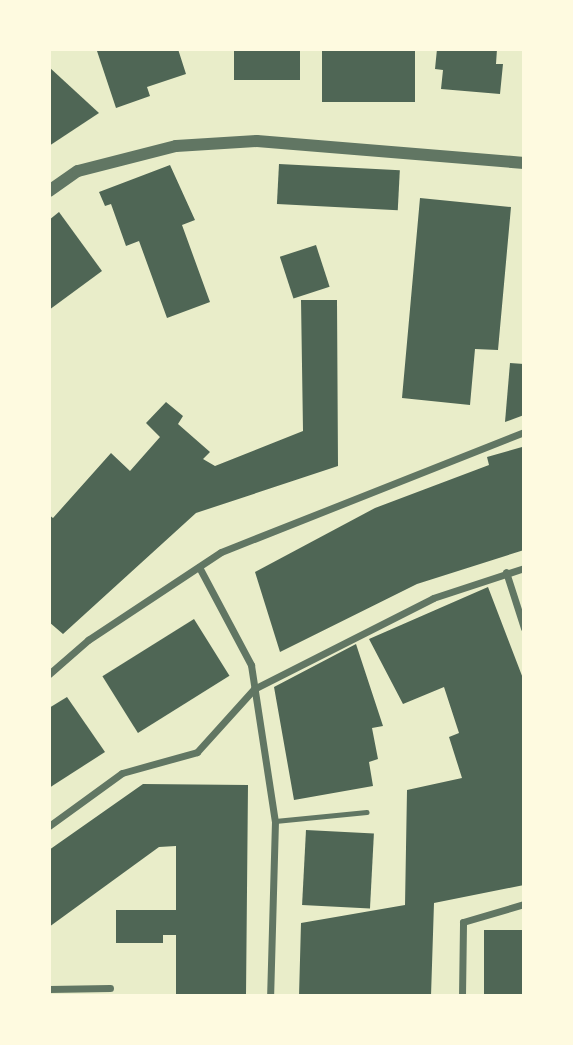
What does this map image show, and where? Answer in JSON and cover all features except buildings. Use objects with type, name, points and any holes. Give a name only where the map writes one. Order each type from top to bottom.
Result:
[{"type":"street","points":[[49,191],[78,171],[176,146],[257,141],[524,163]]},
{"type":"street","points":[[49,674],[88,640],[221,552],[524,432]]},
{"type":"street","points":[[199,567],[251,665],[275,821],[270,996]]},
{"type":"street","points":[[49,826],[122,774],[197,752],[254,689],[433,598],[524,568]]},
{"type":"street","points":[[506,572],[524,628]]},
{"type":"street","points":[[462,996],[463,922],[524,904]]},
{"type":"street","points":[[49,989],[110,988]]},
{"type":"lane","points":[[275,821],[367,812]]}]
